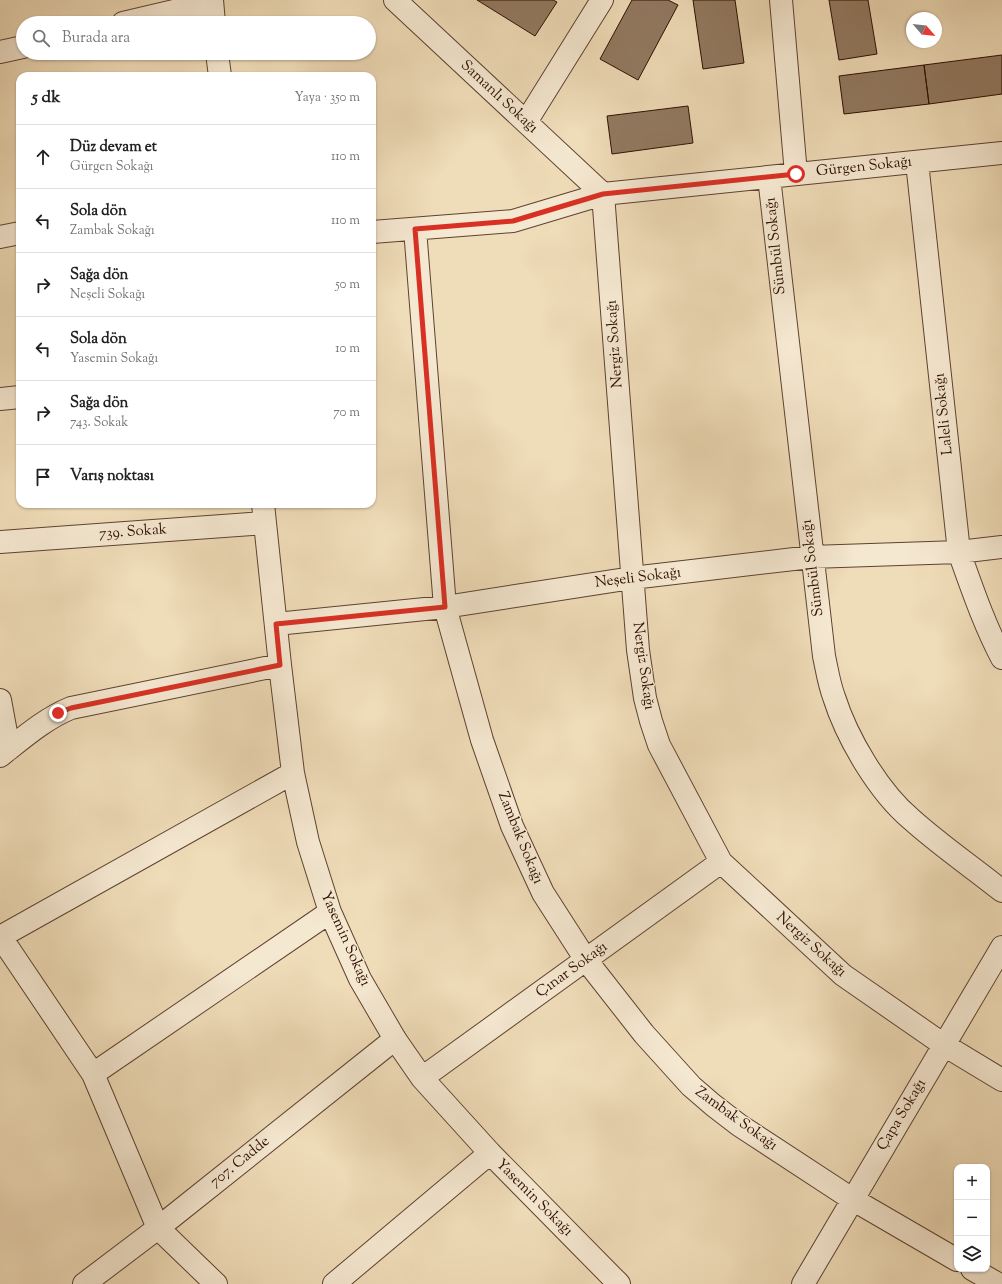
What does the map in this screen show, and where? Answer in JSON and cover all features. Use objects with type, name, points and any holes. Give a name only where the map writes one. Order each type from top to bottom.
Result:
[{"type":"street","name":"Samanlı Sokağı","points":[[395,0],[603,194]]},
{"type":"street","points":[[526,122],[602,0]]},
{"type":"street","points":[[781,0],[796,174]]},
{"type":"street","points":[[151,16],[212,1],[213,16]]},
{"type":"street","points":[[0,52],[16,49]]},
{"type":"street","points":[[218,60],[219,72]]},
{"type":"street","name":"Gürgen Sokağı","points":[[376,232],[513,221],[603,194],[1002,153]]},
{"type":"street","name":"Laleli Sokağı","points":[[917,162],[959,552],[979,608],[994,644],[1002,658]]},
{"type":"street","name":"Sümbül Sokağı","points":[[768,177],[811,557],[824,656],[834,698],[851,738],[871,771],[891,799],[911,819],[1002,890]]},
{"type":"street","name":"Nergiz Sokağı","points":[[603,194],[638,650],[645,698],[659,745],[721,862],[843,975],[944,1045],[1002,1080]]},
{"type":"street","name":"Zambak Sokağı","points":[[415,229],[445,607],[482,740],[512,826],[543,893],[586,960],[644,1034],[691,1086],[739,1125],[852,1199],[954,1258]]},
{"type":"street","points":[[0,237],[16,234]]},
{"type":"street","points":[[0,399],[16,397]]},
{"type":"street","name":"739. Sokak","points":[[0,542],[264,513]]},
{"type":"street","name":"Yasemin Sokağı","points":[[264,513],[293,773],[308,842],[330,912],[360,979],[395,1038],[422,1078],[490,1153],[617,1283]]},
{"type":"street","name":"Neşeli Sokağı","points":[[276,624],[445,607],[632,578],[811,557],[959,552],[1002,547]]},
{"type":"street","points":[[5,752],[58,713],[71,708],[280,665]]},
{"type":"street","points":[[0,700],[5,752]]},
{"type":"street","points":[[216,1284],[158,1228],[93,1074],[0,936],[293,773]]},
{"type":"street","name":"Çınar Sokağı","points":[[422,1078],[721,862]]},
{"type":"street","points":[[93,1074],[330,912]]},
{"type":"street","name":"Çapa Sokağı","points":[[803,1284],[1002,947]]},
{"type":"street","name":"707. Cadde","points":[[84,1284],[158,1228],[395,1038]]},
{"type":"street","points":[[334,1284],[490,1153]]},
{"type":"street","points":[[977,1272],[998,1284]]},
{"type":"building","points":[[477,0],[553,0],[557,2],[535,36]]},
{"type":"building","points":[[632,0],[668,0],[678,5],[638,80],[600,59]]},
{"type":"building","points":[[693,0],[735,0],[744,63],[703,69]]},
{"type":"building","points":[[829,0],[868,0],[877,54],[839,60]]},
{"type":"building","points":[[1002,55],[1002,94],[929,104],[924,65]]},
{"type":"building","points":[[924,65],[929,104],[844,114],[839,76]]},
{"type":"building","points":[[688,106],[693,143],[612,154],[607,116]]},
{"type":"route","points":[[58,713],[71,708],[280,665],[276,624],[445,607],[415,229],[513,221],[603,194],[796,174]]}]
